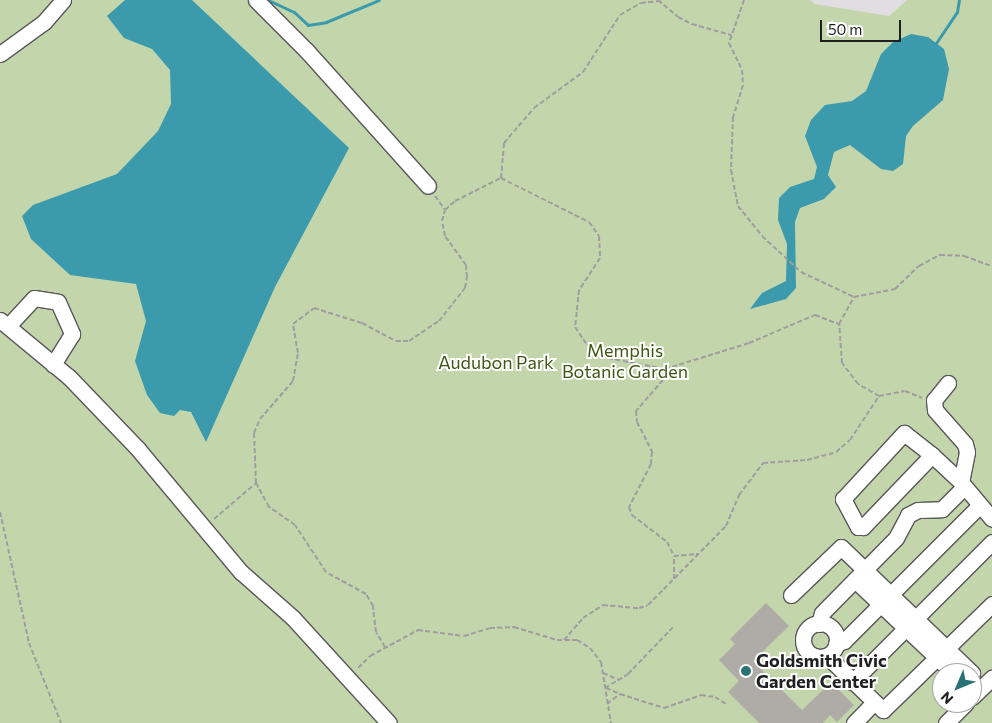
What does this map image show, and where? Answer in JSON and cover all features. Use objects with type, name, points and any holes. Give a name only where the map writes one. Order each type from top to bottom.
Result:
[{"type":"street","points":[[0,54],[44,22],[63,0]]},
{"type":"street","points":[[256,0],[307,50],[428,186]]},
{"type":"street","points":[[53,364],[72,334],[58,302],[34,298],[4,323],[53,364],[138,449],[202,528],[241,572],[293,618],[389,723]]},
{"type":"street","points":[[819,624],[822,613],[896,538],[908,515],[918,510],[942,509],[962,485],[967,452],[965,444],[935,410],[934,404],[948,383]]},
{"type":"street","points":[[861,528],[853,520],[843,499],[902,434],[907,434],[932,454],[992,519]]},
{"type":"street","points":[[791,595],[861,528],[932,454]]},
{"type":"street","points":[[836,644],[833,630],[819,624],[808,628],[803,644],[814,657],[827,656],[836,644],[844,641],[979,506]]},
{"type":"street","points":[[852,682],[992,542]]},
{"type":"street","points":[[841,548],[859,575],[942,653],[957,663]]},
{"type":"street","points":[[827,656],[873,703],[879,708],[886,708],[992,604]]},
{"type":"street","points":[[942,653],[948,663]]},
{"type":"street","points":[[854,723],[873,703]]},
{"type":"street","points":[[946,723],[956,713]]},
{"type":"path","points":[[744,0],[729,43],[742,70],[743,85],[733,117],[733,189],[745,216],[779,254],[801,272],[854,297],[895,289],[919,266],[940,255],[964,256],[992,266]]},
{"type":"path","points":[[501,178],[504,143],[534,108],[583,72],[620,14],[642,3],[659,1],[692,24],[731,35]]},
{"type":"path","points":[[385,647],[376,632],[373,606],[366,594],[326,572],[302,534],[269,507],[256,483],[254,433],[260,419],[292,381],[298,353],[293,324],[314,308],[362,323],[396,341],[410,341],[439,321],[465,288],[466,265],[445,236],[442,221],[445,210],[455,201],[501,178]]},
{"type":"path","points":[[501,178],[584,218],[599,236],[600,258],[584,280],[576,300],[575,327],[579,336],[608,358],[665,369],[709,358],[815,315],[839,324]]},
{"type":"path","points":[[428,186],[445,210]]},
{"type":"path","points":[[854,297],[839,324],[845,369],[858,384],[878,396],[904,391],[934,404]]},
{"type":"path","points":[[665,369],[663,380],[636,412],[637,422],[652,452],[651,464],[629,507],[632,514],[667,542],[674,556],[674,579]]},
{"type":"path","points":[[564,640],[595,608],[612,604],[639,608],[648,605],[726,526],[739,495],[756,468],[770,462],[807,460],[836,452],[850,440],[878,396]]},
{"type":"path","points":[[202,528],[256,483]]},
{"type":"path","points":[[0,512],[34,659],[61,723]]},
{"type":"path","points":[[674,556],[698,554]]},
{"type":"path","points":[[348,677],[385,647],[418,630],[464,636],[490,628],[514,627],[564,640],[577,640],[590,648],[601,662],[611,723]]},
{"type":"path","points":[[605,688],[619,680],[673,627]]},
{"type":"path","points":[[603,673],[619,680]]},
{"type":"path","points":[[605,688],[664,708],[701,695],[715,697],[728,705]]},
{"type":"path","points":[[608,704],[620,694]]},
{"type":"green space","name":"Memphis Botanic Garden","points":[[0,0],[810,0],[815,4],[889,16],[907,0],[992,0],[992,723],[0,723]]},
{"type":"water","points":[[125,0],[192,0],[349,148],[275,287],[206,442],[191,412],[180,410],[174,416],[160,413],[147,395],[135,361],[146,321],[136,284],[70,275],[31,239],[22,216],[33,205],[117,174],[158,131],[171,104],[170,70],[152,49],[124,38],[107,16]]},
{"type":"water","points":[[911,34],[928,37],[944,49],[949,69],[943,100],[913,126],[906,136],[903,164],[893,171],[881,169],[850,145],[834,152],[828,175],[836,187],[824,199],[800,208],[795,222],[796,288],[786,299],[750,309],[762,293],[786,281],[787,244],[778,220],[779,198],[790,187],[814,179],[817,167],[805,136],[811,120],[825,105],[852,101],[866,91],[881,54],[893,42]]},
{"type":"building","name":"Goldsmith Civic Garden Center","points":[[766,603],[789,626],[753,661],[802,710],[831,682],[854,705],[837,722],[830,715],[823,723],[759,723],[728,692],[739,681],[719,660],[735,644],[730,639]]},
{"type":"waterway","points":[[268,0],[294,12],[308,25],[326,22],[379,0]]},
{"type":"waterway","points":[[936,43],[957,12],[959,0]]},
{"type":"place","name":"Goldsmith Civic Garden Center","points":[[746,671]]},
{"type":"park label","name":"Audubon Park","points":[[496,362]]}]
